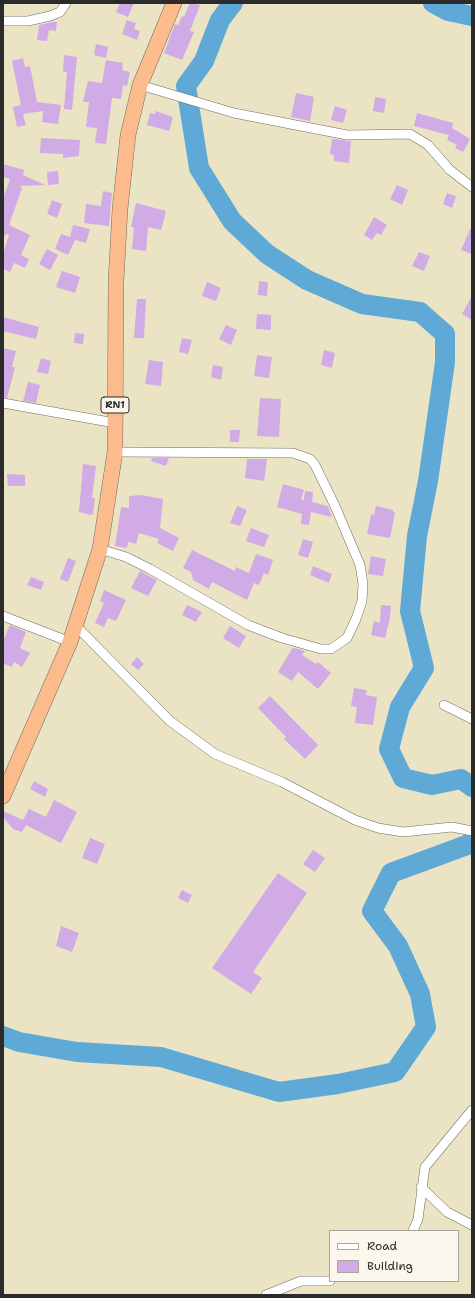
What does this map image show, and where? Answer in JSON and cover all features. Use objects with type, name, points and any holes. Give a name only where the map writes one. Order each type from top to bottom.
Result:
[{"type":"highway","name":"RN1","points":[[3,796],[70,642],[100,549],[115,452],[116,281],[120,209],[128,135],[140,85],[174,3]]},
{"type":"street","points":[[3,21],[28,21],[50,16],[60,12],[66,3]]},
{"type":"street","points":[[140,85],[234,113],[347,135],[410,134],[419,137],[450,170],[472,187]]},
{"type":"street","points":[[3,403],[115,423]]},
{"type":"street","points":[[100,549],[126,557],[150,569],[248,625],[282,638],[321,649],[331,649],[347,638],[356,619],[362,601],[363,584],[360,565],[335,506],[315,465],[310,459],[293,453],[115,452]]},
{"type":"street","points":[[3,616],[70,642]]},
{"type":"street","points":[[76,626],[170,721],[215,754],[282,782],[355,820],[378,828],[403,832],[452,827],[472,831]]},
{"type":"street","points":[[444,705],[472,719]]},
{"type":"street","points":[[413,1230],[418,1219],[421,1187],[428,1162],[472,1110]]},
{"type":"street","points":[[421,1187],[447,1212],[472,1225]]},
{"type":"street","points":[[266,1295],[301,1281],[329,1281]]},
{"type":"building","points":[[120,3],[134,3],[128,17],[116,12]]},
{"type":"building","points":[[190,3],[200,5],[190,31],[194,32],[182,60],[164,53],[175,24],[178,25],[182,16],[184,17]]},
{"type":"building","points":[[127,20],[136,23],[134,29],[140,31],[137,40],[122,34]]},
{"type":"building","points":[[57,22],[56,31],[49,30],[47,41],[37,40],[39,25]]},
{"type":"building","points":[[96,44],[108,47],[106,58],[94,55]]},
{"type":"building","points":[[64,55],[77,57],[72,110],[64,109],[67,72],[63,72]]},
{"type":"building","points":[[23,58],[25,67],[30,66],[37,102],[61,105],[58,124],[42,122],[43,111],[23,114],[26,125],[17,127],[13,107],[21,105],[12,61]]},
{"type":"building","points":[[106,60],[123,63],[122,70],[130,72],[127,86],[123,85],[121,99],[112,98],[106,144],[95,143],[97,128],[86,127],[89,102],[83,102],[88,81],[102,83]]},
{"type":"building","points":[[296,93],[314,97],[310,121],[291,117]]},
{"type":"building","points":[[375,97],[386,99],[384,113],[373,111]]},
{"type":"building","points":[[335,106],[347,110],[343,123],[331,120]]},
{"type":"building","points":[[156,111],[173,117],[169,131],[147,125],[150,113],[155,114]]},
{"type":"building","points":[[417,113],[453,123],[452,128],[470,139],[463,152],[455,148],[457,145],[447,140],[449,135],[414,126]]},
{"type":"building","points":[[41,138],[80,140],[79,156],[63,158],[63,154],[40,153]]},
{"type":"building","points":[[332,139],[351,141],[349,163],[334,161],[334,155],[330,154]]},
{"type":"building","points":[[3,164],[24,170],[23,175],[45,185],[19,186],[22,188],[9,225],[30,235],[21,255],[29,259],[25,268],[14,263],[10,272],[3,269],[3,254],[9,235],[6,234],[3,238],[3,199],[10,179],[3,177]]},
{"type":"building","points":[[58,171],[59,184],[48,185],[47,172]]},
{"type":"building","points":[[397,185],[408,190],[402,205],[390,199]]},
{"type":"building","points":[[103,191],[112,193],[109,226],[84,223],[86,204],[101,206]]},
{"type":"building","points":[[447,193],[456,196],[452,208],[443,204]]},
{"type":"building","points":[[52,200],[62,204],[57,218],[47,214]]},
{"type":"building","points":[[136,203],[166,211],[161,230],[148,227],[146,251],[132,249],[134,227],[131,227]]},
{"type":"building","points":[[374,217],[387,225],[381,235],[377,233],[372,240],[364,235]]},
{"type":"building","points":[[73,225],[90,229],[86,243],[75,240],[68,255],[55,249],[61,234],[70,237]]},
{"type":"building","points":[[472,225],[472,254],[461,250]]},
{"type":"building","points":[[47,249],[58,255],[50,270],[39,264]]},
{"type":"building","points":[[419,252],[430,256],[424,271],[412,266]]},
{"type":"building","points":[[62,271],[80,277],[75,293],[56,287]]},
{"type":"building","points":[[259,281],[268,282],[267,296],[258,295]]},
{"type":"building","points":[[207,282],[221,288],[216,301],[202,296]]},
{"type":"building","points":[[472,296],[472,320],[462,314]]},
{"type":"building","points":[[137,299],[146,299],[144,338],[134,338]]},
{"type":"building","points":[[257,314],[271,315],[271,330],[256,329]]},
{"type":"building","points":[[3,317],[39,327],[36,339],[3,331]]},
{"type":"building","points":[[226,325],[237,330],[231,345],[219,339]]},
{"type":"building","points":[[75,333],[84,334],[83,344],[74,343]]},
{"type":"building","points":[[182,338],[192,340],[188,354],[179,352]]},
{"type":"building","points":[[3,348],[16,351],[12,367],[15,367],[7,398],[3,397]]},
{"type":"building","points":[[324,350],[335,353],[332,368],[321,365]]},
{"type":"building","points":[[257,355],[272,357],[269,378],[254,376]]},
{"type":"building","points":[[41,358],[51,361],[48,374],[37,372]]},
{"type":"building","points":[[149,360],[163,362],[161,386],[145,384]]},
{"type":"building","points":[[213,365],[223,367],[221,380],[211,377]]},
{"type":"building","points":[[28,382],[40,385],[36,403],[23,401]]},
{"type":"building","points":[[260,398],[281,399],[279,437],[257,436]]},
{"type":"building","points":[[230,430],[240,430],[239,442],[230,442]]},
{"type":"building","points":[[152,458],[169,458],[166,466],[151,461]]},
{"type":"building","points":[[247,459],[267,459],[264,481],[245,478]]},
{"type":"building","points":[[83,464],[96,466],[92,498],[95,498],[93,514],[91,515],[79,512]]},
{"type":"building","points":[[7,474],[25,475],[25,486],[8,486]]},
{"type":"building","points":[[283,484],[304,490],[301,500],[304,500],[305,491],[313,492],[312,502],[328,506],[332,517],[311,512],[309,525],[301,524],[302,514],[277,507]]},
{"type":"building","points":[[141,495],[163,499],[160,528],[179,538],[173,551],[157,543],[159,539],[139,533],[136,544],[128,542],[127,548],[115,546],[121,507],[129,508],[129,496]]},
{"type":"building","points":[[237,506],[247,510],[240,526],[230,523]]},
{"type":"building","points":[[376,506],[393,510],[395,513],[390,538],[367,534],[371,514],[374,515]]},
{"type":"building","points":[[251,528],[269,535],[264,547],[246,541]]},
{"type":"building","points":[[303,539],[313,542],[308,558],[298,555]]},
{"type":"building","points":[[192,550],[235,571],[236,567],[249,573],[256,554],[273,560],[268,575],[264,573],[259,585],[254,583],[247,600],[212,582],[209,589],[193,580],[191,572],[183,568]]},
{"type":"building","points":[[371,556],[386,559],[383,576],[368,574]]},
{"type":"building","points":[[68,558],[76,561],[68,582],[60,579]]},
{"type":"building","points":[[313,566],[332,574],[329,583],[310,575]]},
{"type":"building","points":[[140,571],[157,580],[148,596],[131,588]]},
{"type":"building","points":[[31,577],[44,582],[41,590],[27,585]]},
{"type":"building","points":[[104,590],[126,600],[116,621],[108,618],[104,627],[95,623],[104,603],[100,601]]},
{"type":"building","points":[[187,605],[202,612],[196,622],[182,615]]},
{"type":"building","points":[[381,605],[391,606],[390,618],[385,638],[371,635],[374,621],[380,623]]},
{"type":"building","points":[[10,625],[26,632],[20,648],[30,653],[22,667],[14,662],[12,667],[3,663],[3,641]]},
{"type":"building","points":[[230,626],[246,636],[239,648],[223,638]]},
{"type":"building","points":[[294,648],[305,651],[302,655],[316,664],[318,662],[331,673],[318,689],[298,672],[292,681],[278,672]]},
{"type":"building","points":[[137,657],[144,664],[138,670],[131,664]]},
{"type":"building","points":[[354,688],[367,690],[366,695],[377,697],[373,725],[355,723],[357,707],[351,706]]},
{"type":"building","points":[[270,696],[318,745],[305,759],[284,739],[286,737],[258,708]]},
{"type":"building","points":[[34,781],[48,789],[45,797],[30,789]]},
{"type":"building","points":[[54,800],[77,812],[61,843],[26,825],[22,832],[13,829],[3,817],[3,811],[23,820],[29,809],[46,817]]},
{"type":"building","points":[[90,838],[105,844],[97,864],[82,858]]},
{"type":"building","points":[[313,850],[325,858],[315,872],[303,864]]},
{"type":"building","points":[[278,873],[307,893],[253,972],[262,978],[251,994],[212,968]]},
{"type":"building","points":[[182,890],[192,895],[188,903],[178,898]]},
{"type":"building","points":[[61,926],[79,933],[72,952],[56,946]]},
{"type":"waterway","points":[[233,3],[220,20],[204,61],[186,86],[199,168],[232,221],[267,254],[307,280],[362,304],[420,312],[445,334],[445,362],[428,481],[417,536],[410,611],[424,668],[400,707],[389,749],[403,778],[432,785],[461,779],[472,787]]},
{"type":"waterway","points":[[433,3],[448,11],[472,16]]},
{"type":"waterway","points":[[3,1036],[19,1042],[77,1052],[161,1057],[279,1092],[338,1084],[395,1072],[426,1027],[420,994],[398,946],[372,911],[391,873],[467,845],[472,841]]}]
